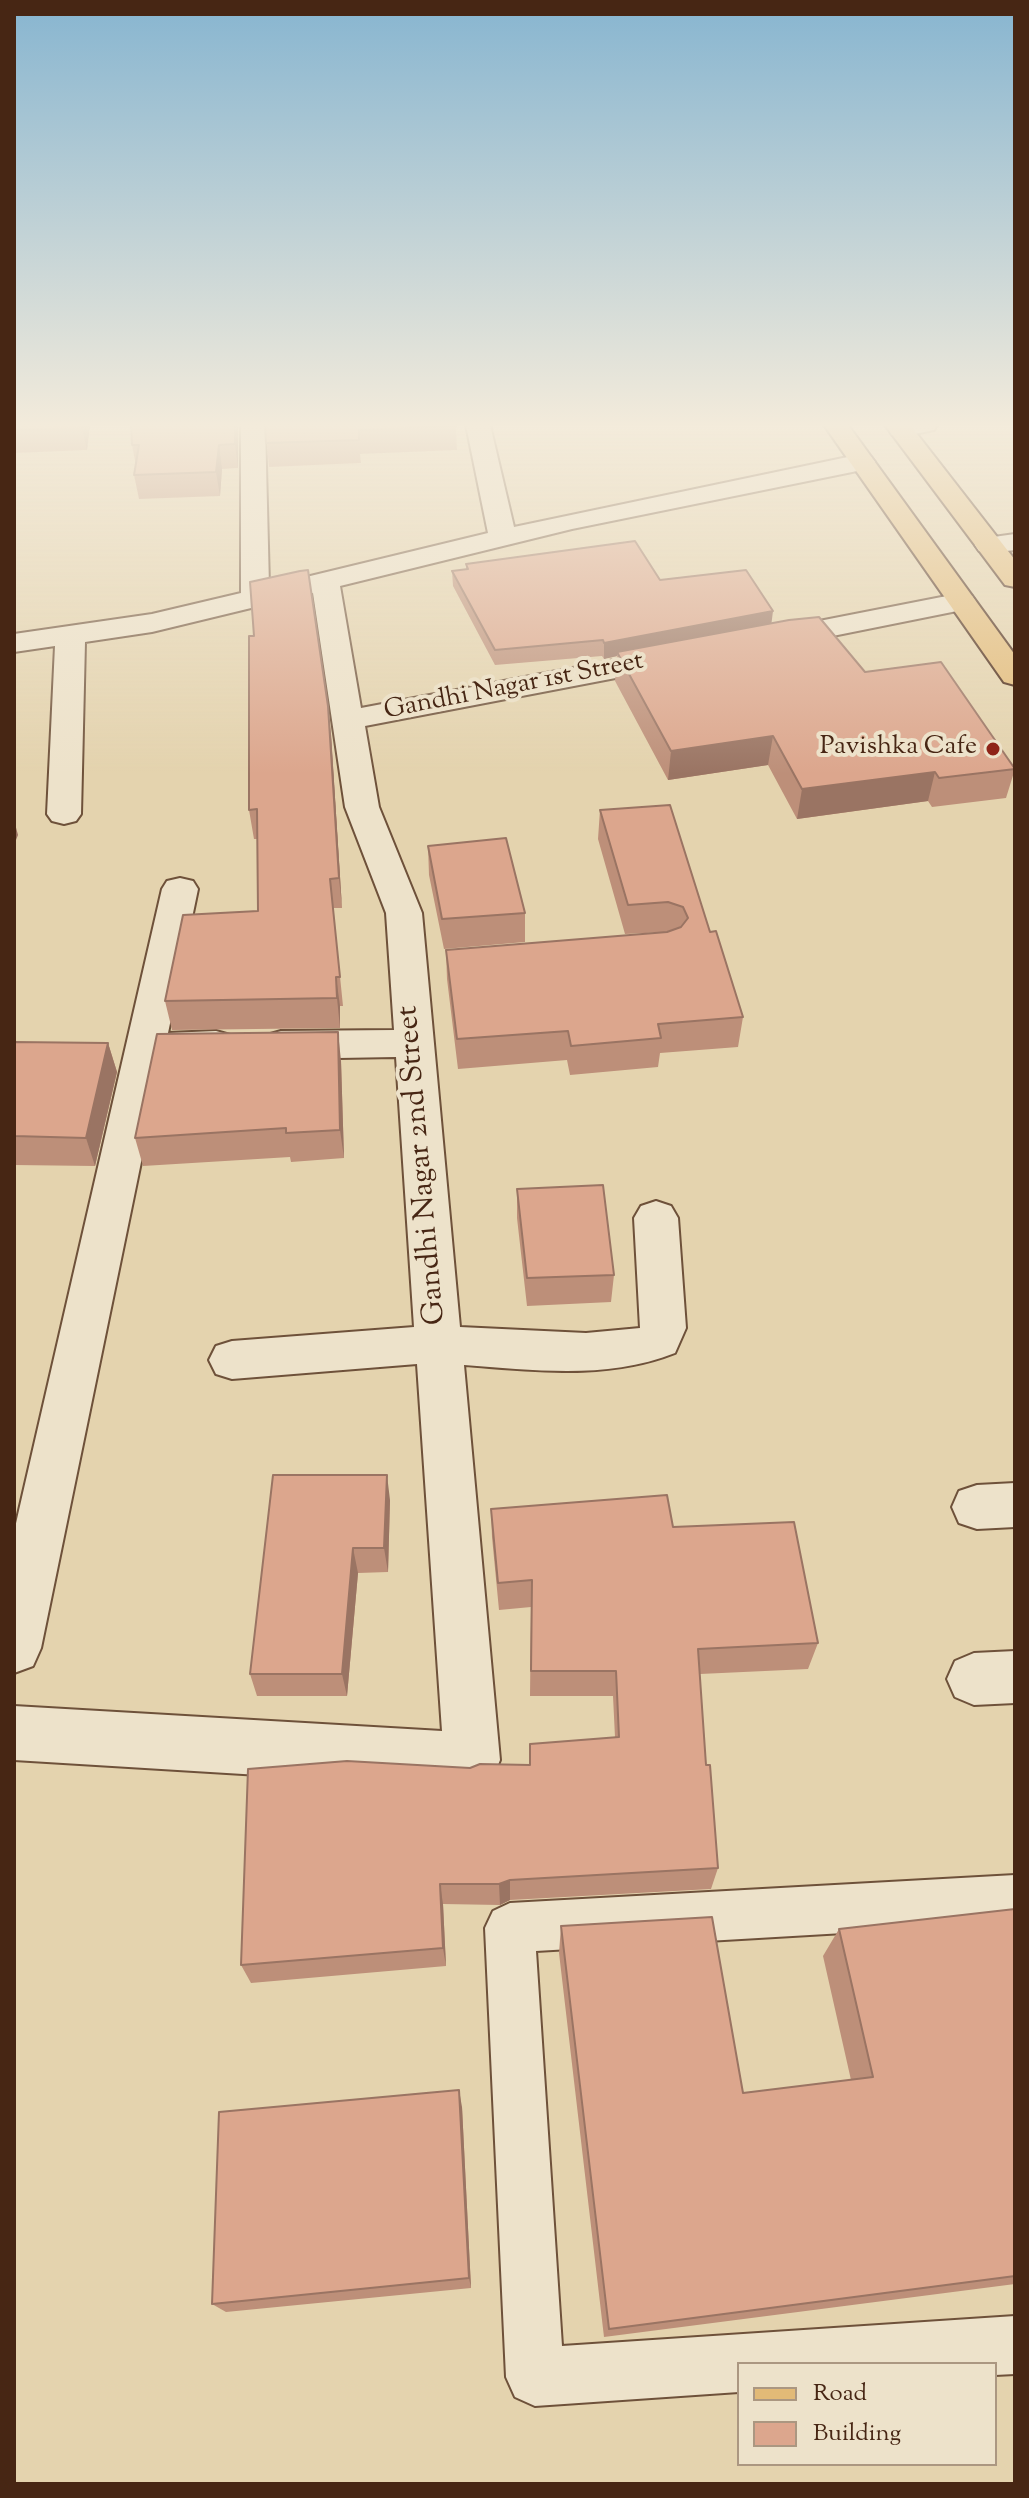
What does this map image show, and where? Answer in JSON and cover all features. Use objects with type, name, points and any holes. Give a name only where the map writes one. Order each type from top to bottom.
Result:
[{"type":"main road","points":[[919,542],[1015,676]]},
{"type":"main road","points":[[1002,544],[1015,579]]},
{"type":"street","points":[[254,542],[255,598]]},
{"type":"street","points":[[14,643],[152,623],[488,542]]},
{"type":"street","name":"Gandhi Nagar 2nd Street","points":[[14,1733],[472,1760],[414,1043],[424,966],[362,807],[325,581]]},
{"type":"street","points":[[747,644],[962,602]]},
{"type":"street","points":[[64,814],[70,635]]},
{"type":"street","name":"Gandhi Nagar 1st Street","points":[[348,720],[701,652]]},
{"type":"street","points":[[14,1648],[180,889]]},
{"type":"street","points":[[145,1047],[414,1043]]},
{"type":"street","points":[[232,1360],[439,1345],[617,1352],[649,1346],[659,1340],[663,1328],[656,1218]]},
{"type":"lane","points":[[737,2364],[535,2377],[510,1928],[1015,1899]]},
{"type":"lane","points":[[760,2362],[1015,2345]]},
{"type":"building","points":[[635,542],[660,580],[746,570],[773,611],[604,643],[603,640],[495,650],[452,571],[468,569],[466,564]]},
{"type":"building","points":[[308,570],[328,706],[339,878],[330,879],[340,977],[336,977],[337,998],[165,1001],[183,915],[258,911],[257,809],[249,810],[249,636],[254,636],[250,582]]},
{"type":"building","points":[[819,617],[865,672],[941,662],[1015,769],[939,778],[935,772],[802,789],[773,736],[671,751],[617,652]]},
{"type":"building","points":[[670,805],[710,932],[716,931],[743,1017],[658,1024],[661,1038],[571,1046],[568,1031],[457,1039],[446,950],[667,932],[681,927],[688,918],[683,907],[668,902],[628,905],[600,810]]},
{"type":"building","points":[[506,838],[525,913],[442,919],[428,846]]},
{"type":"building","points":[[338,1032],[340,1130],[286,1133],[286,1128],[135,1138],[157,1034]]},
{"type":"building","points":[[14,1042],[108,1043],[86,1138],[14,1136]]},
{"type":"building","points":[[603,1185],[614,1275],[527,1278],[517,1189]]},
{"type":"building","points":[[273,1475],[387,1475],[384,1548],[353,1548],[342,1674],[250,1674]]},
{"type":"building","points":[[667,1495],[673,1527],[794,1522],[818,1643],[698,1649],[706,1765],[710,1765],[718,1868],[510,1880],[499,1884],[440,1884],[443,1948],[241,1965],[248,1769],[347,1761],[470,1768],[480,1764],[530,1765],[530,1744],[619,1737],[616,1671],[531,1671],[532,1580],[498,1583],[491,1509]]},
{"type":"building","points":[[1015,1909],[1015,2276],[609,2329],[561,1926],[712,1917],[743,2093],[873,2077],[839,1929]]},
{"type":"building","points":[[459,2090],[469,2278],[212,2304],[219,2112]]},
{"type":"place","name":"Pavishka Cafe","points":[[993,749]]}]
